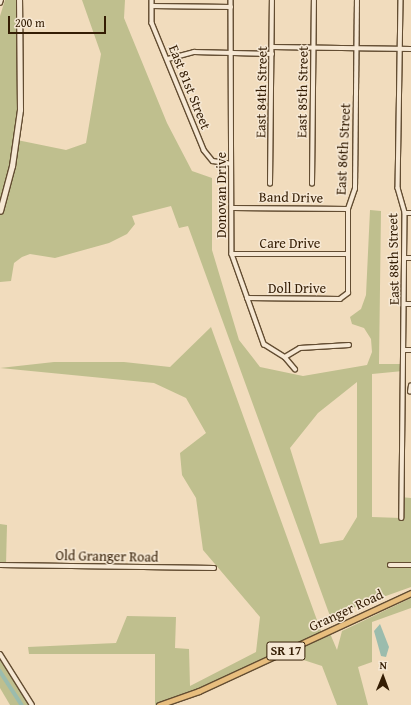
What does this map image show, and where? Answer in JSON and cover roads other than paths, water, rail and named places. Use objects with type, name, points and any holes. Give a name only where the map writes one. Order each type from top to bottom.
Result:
[{"type":"main road","points":[[0,211],[12,166],[19,117],[19,0]]},
{"type":"main road","name":"Granger Road","points":[[159,705],[199,691],[411,593]]},
{"type":"street","name":"East 81st Street","points":[[152,0],[152,23],[204,150],[213,161],[231,164]]},
{"type":"street","name":"Donovan Drive","points":[[232,0],[232,254],[264,344],[285,357],[295,369]]},
{"type":"street","name":"East 84th Street","points":[[270,184],[272,0]]},
{"type":"street","name":"East 85th Street","points":[[312,184],[314,0]]},
{"type":"street","name":"East 86th Street","points":[[346,297],[348,209],[355,189],[357,0]]},
{"type":"street","name":"East 88th Street","points":[[401,0],[398,188],[405,213],[404,350],[401,385],[402,518]]},
{"type":"street","points":[[152,6],[231,7]]},
{"type":"street","points":[[272,47],[411,49]]},
{"type":"street","points":[[168,59],[194,52],[272,54]]},
{"type":"street","name":"Band Drive","points":[[233,208],[348,209]]},
{"type":"street","points":[[405,213],[411,213]]},
{"type":"street","name":"Care Drive","points":[[232,254],[348,254]]},
{"type":"street","points":[[404,258],[411,258]]},
{"type":"street","name":"Doll Drive","points":[[247,298],[346,297]]},
{"type":"street","points":[[404,304],[411,304]]},
{"type":"street","points":[[285,357],[300,348],[349,346]]},
{"type":"street","points":[[404,350],[411,350]]},
{"type":"street","points":[[410,392],[411,386]]},
{"type":"street","name":"Old Granger Road","points":[[0,565],[214,568]]},
{"type":"street","points":[[390,565],[411,565]]},
{"type":"street","points":[[0,654],[32,705]]},
{"type":"waterway","points":[[0,671],[22,705]]}]
